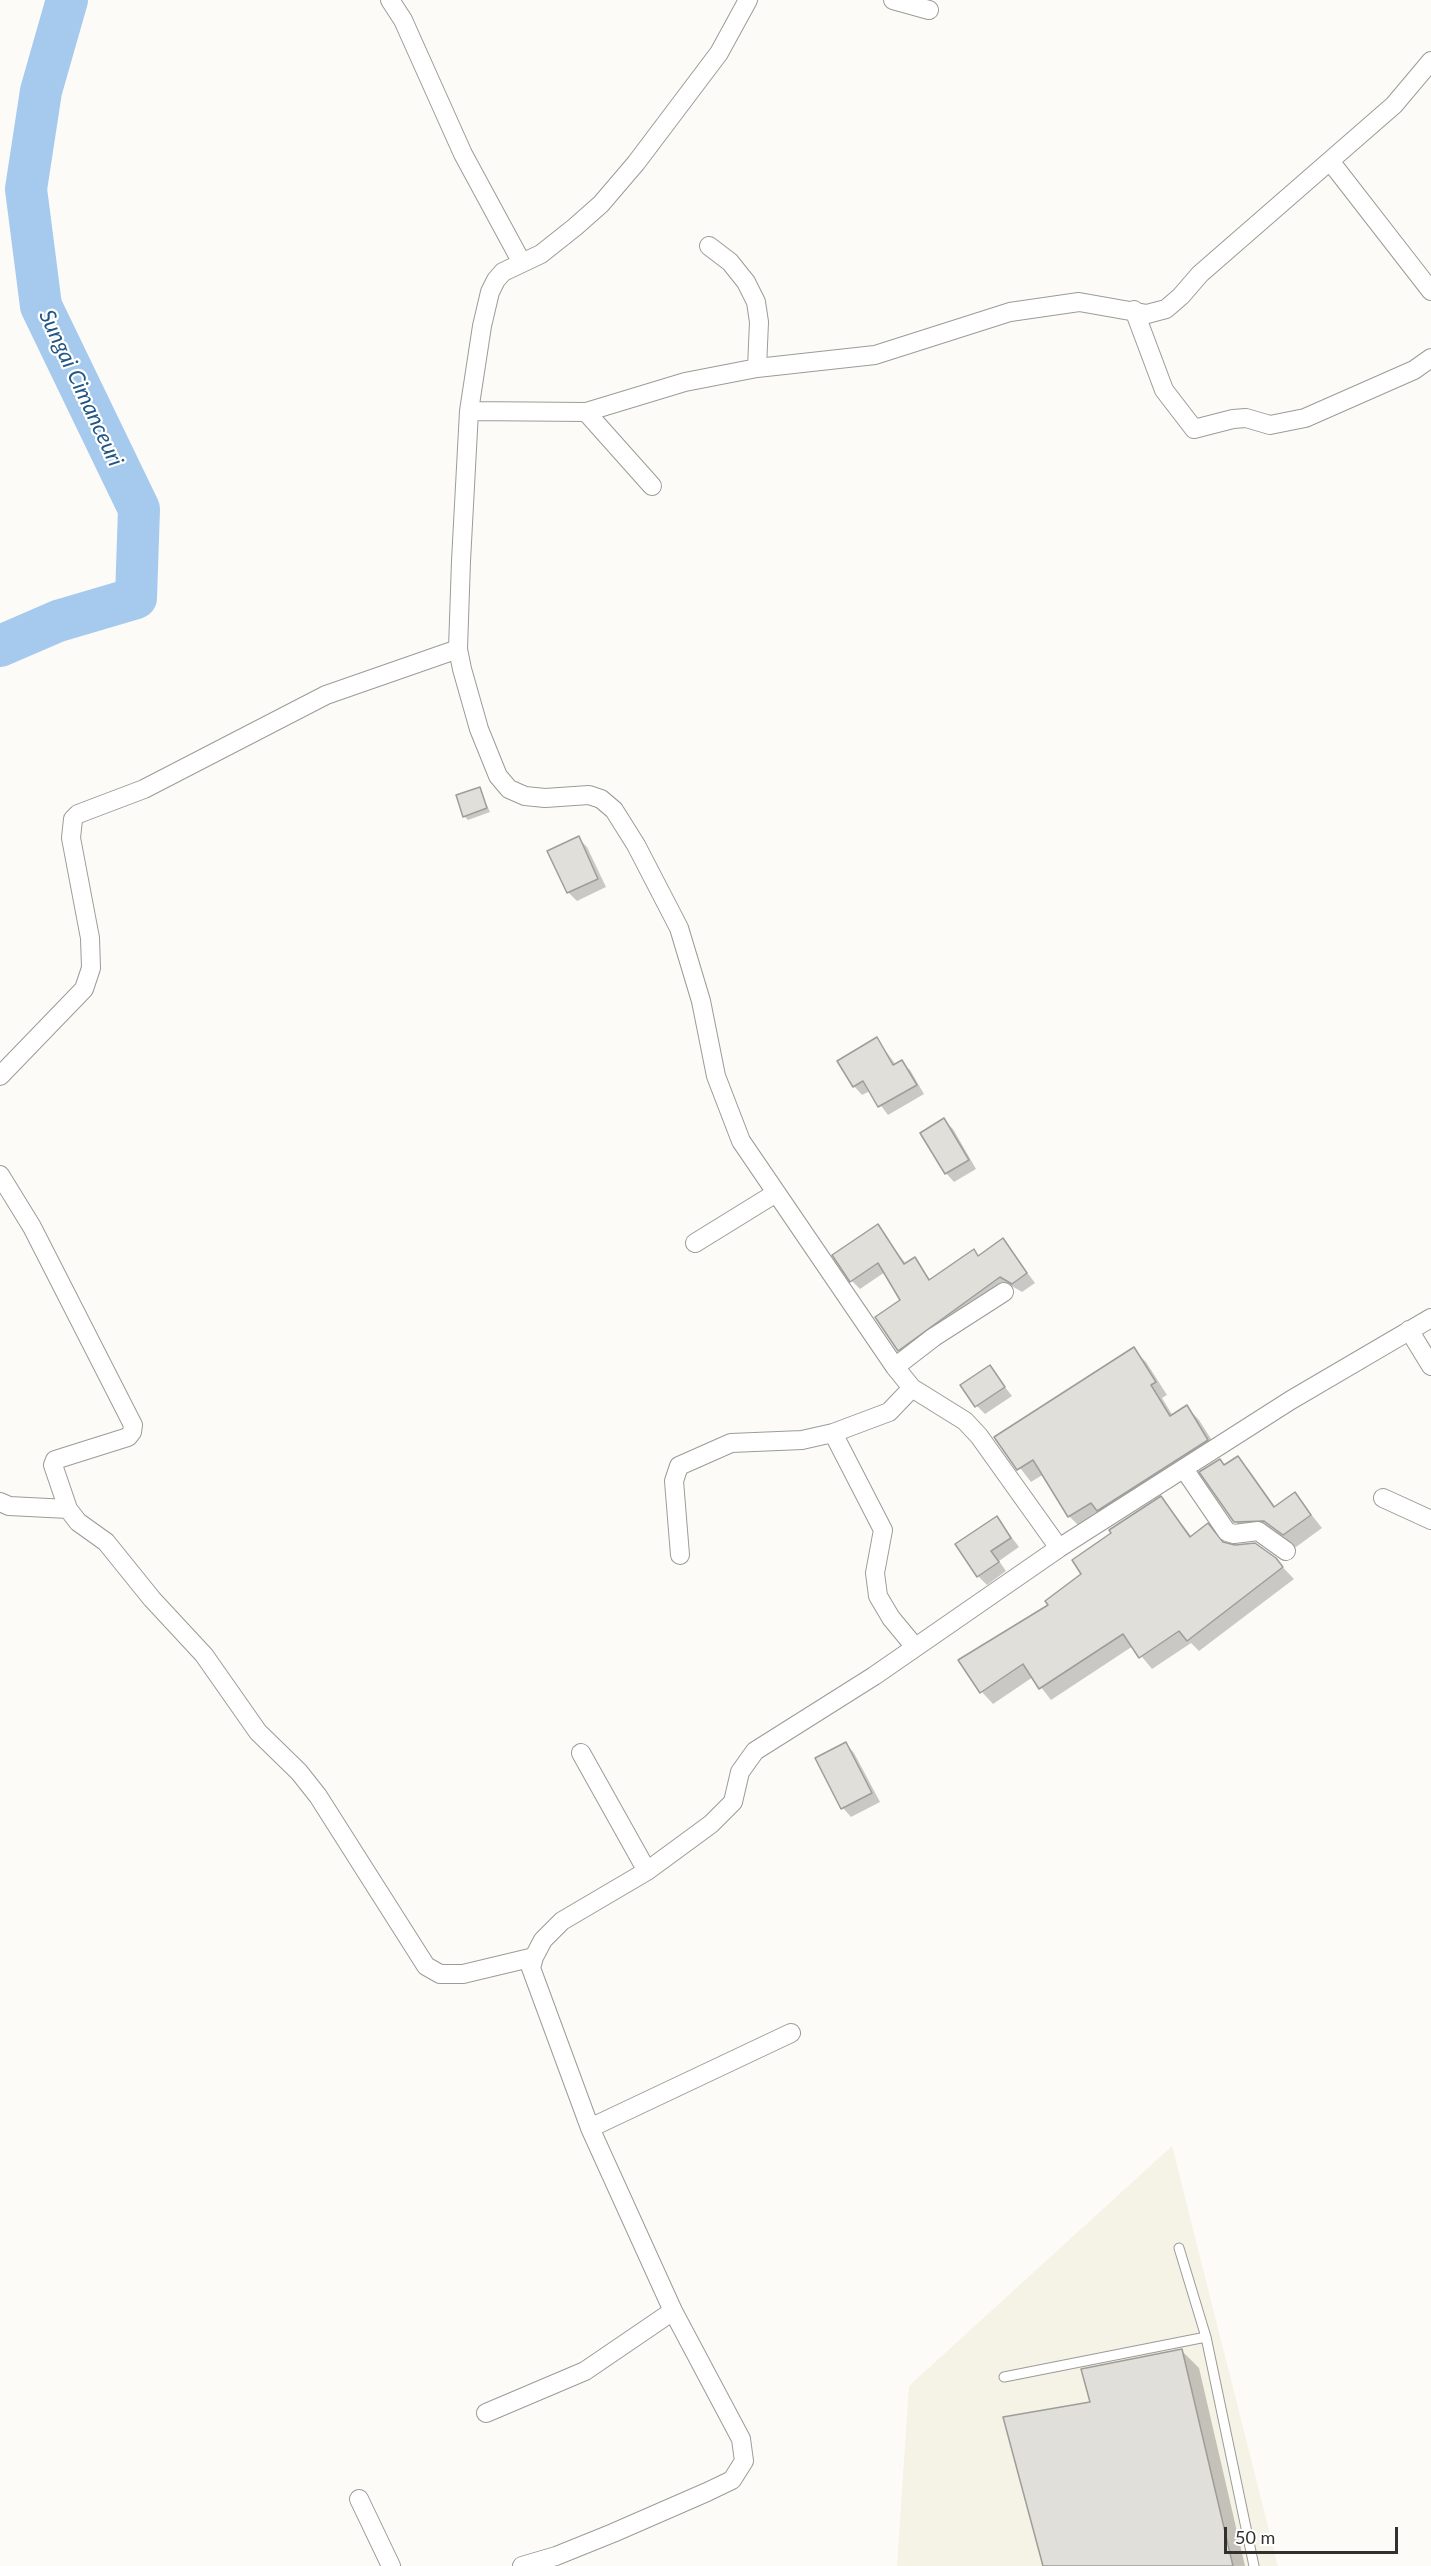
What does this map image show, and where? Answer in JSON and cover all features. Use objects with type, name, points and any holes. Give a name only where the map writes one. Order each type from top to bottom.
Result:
[{"type":"street","points":[[390,0],[403,20],[463,154],[522,263]]},
{"type":"street","points":[[748,0],[719,53],[636,163],[601,204],[541,254],[503,272],[490,292],[482,326],[469,411],[458,649],[479,729],[498,776],[509,789],[525,796],[545,798],[577,794],[602,799],[614,810],[636,845],[679,928],[701,1001],[723,1100],[741,1141],[912,1388],[965,1421],[980,1436],[1059,1548]]},
{"type":"street","points":[[893,0],[928,10]]},
{"type":"street","points":[[469,411],[586,412],[685,382],[757,368],[875,355],[1010,312],[1079,302],[1148,314],[1166,309],[1200,274],[1394,105],[1431,61]]},
{"type":"street","points":[[1330,161],[1431,291]]},
{"type":"street","points":[[709,246],[730,262],[747,282],[756,302],[759,322],[757,368]]},
{"type":"street","points":[[1134,310],[1164,390],[1194,429],[1233,418],[1246,418],[1270,425],[1305,418],[1414,370],[1431,358]]},
{"type":"street","points":[[586,412],[652,486]]},
{"type":"street","points":[[0,1076],[84,989],[91,968],[90,938],[71,838],[73,819],[78,814],[144,789],[326,695],[458,649]]},
{"type":"street","points":[[0,1175],[32,1227],[133,1425],[128,1437],[55,1460],[53,1465],[68,1509],[85,1528],[106,1542],[152,1599],[204,1655],[258,1732],[299,1772],[318,1796],[426,1966],[440,1974],[463,1974],[534,1957]]},
{"type":"street","points":[[694,1243],[776,1193]]},
{"type":"street","points":[[895,1366],[1004,1292]]},
{"type":"street","points":[[522,2566],[556,2556],[613,2534],[716,2488],[732,2480],[744,2461],[741,2439],[673,2311],[590,2128],[531,1968],[543,1940],[562,1921],[647,1870],[711,1824],[733,1802],[740,1772],[755,1751],[915,1647],[1059,1548],[1292,1400],[1431,1318]]},
{"type":"street","points":[[1409,1330],[1431,1366]]},
{"type":"street","points":[[680,1555],[674,1482],[679,1466],[731,1443],[802,1440],[833,1433],[889,1412],[912,1388]]},
{"type":"street","points":[[833,1433],[883,1530],[875,1573],[878,1596],[891,1618],[915,1647]]},
{"type":"street","points":[[1184,1469],[1227,1532],[1234,1534],[1258,1531],[1286,1551]]},
{"type":"street","points":[[1383,1498],[1431,1520]]},
{"type":"street","points":[[0,1502],[9,1506],[68,1509]]},
{"type":"street","points":[[581,1752],[647,1870]]},
{"type":"street","points":[[590,2128],[791,2033]]},
{"type":"street","points":[[486,2414],[585,2371],[673,2311]]},
{"type":"street","points":[[359,2499],[391,2566]]},
{"type":"lane","points":[[1179,2248],[1206,2337],[1254,2566]]},
{"type":"lane","points":[[1004,2377],[1206,2337]]},
{"type":"shaded area","points":[[1172,2146],[1278,2566],[897,2566],[909,2386]]},
{"type":"building","points":[[480,787],[487,808],[463,817],[456,795]]},
{"type":"building","points":[[579,836],[598,879],[567,893],[547,851]]},
{"type":"building","points":[[877,1037],[893,1065],[902,1060],[917,1085],[878,1107],[863,1081],[853,1087],[837,1061]]},
{"type":"building","points":[[944,1118],[969,1160],[945,1174],[920,1133]]},
{"type":"building","points":[[878,1224],[904,1264],[915,1257],[929,1280],[974,1249],[978,1256],[1003,1238],[1027,1273],[1012,1284],[1000,1277],[898,1351],[875,1317],[900,1300],[878,1263],[850,1282],[832,1255]]},
{"type":"building","points":[[1134,1347],[1156,1382],[1151,1385],[1170,1416],[1187,1405],[1208,1440],[1097,1511],[1091,1503],[1068,1517],[1033,1460],[1017,1470],[994,1437]]},
{"type":"building","points":[[990,1365],[1005,1387],[975,1407],[960,1385]]},
{"type":"building","points":[[1238,1456],[1274,1507],[1295,1492],[1311,1515],[1283,1535],[1264,1521],[1234,1522],[1199,1472],[1220,1459],[1224,1465]]},
{"type":"building","points":[[1161,1496],[1190,1537],[1208,1523],[1223,1542],[1235,1545],[1255,1543],[1276,1558],[1283,1567],[1187,1641],[1179,1631],[1139,1658],[1123,1634],[1039,1689],[1023,1664],[980,1693],[958,1660],[1048,1605],[1045,1601],[1081,1574],[1072,1560],[1111,1533],[1109,1530]]},
{"type":"building","points":[[997,1516],[1011,1538],[991,1551],[999,1562],[977,1577],[955,1544]]},
{"type":"building","points":[[846,1742],[872,1793],[841,1809],[815,1758]]},
{"type":"building","points":[[1182,2349],[1233,2566],[1043,2566],[1003,2417],[1090,2402],[1081,2369]]},
{"type":"waterway","name":"Sungai Cimanceuri","points":[[0,646],[58,621],[136,598],[139,509],[41,306],[26,189],[41,91],[67,0]]}]
